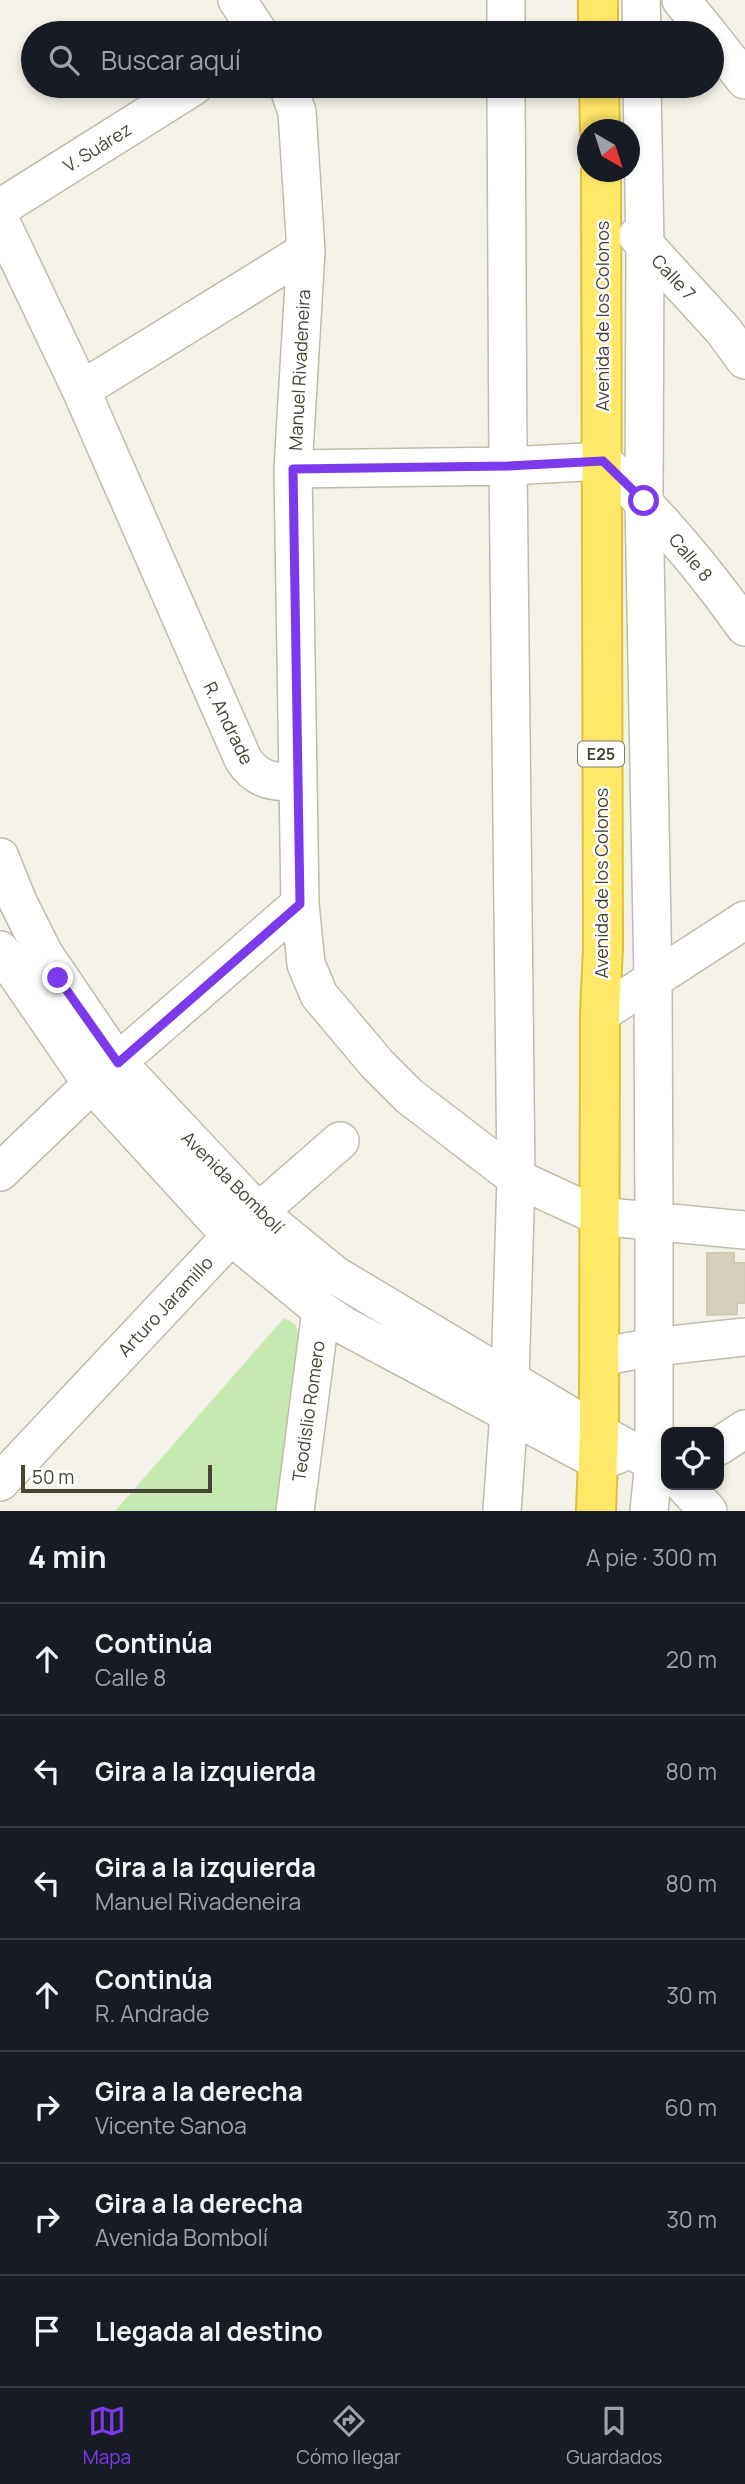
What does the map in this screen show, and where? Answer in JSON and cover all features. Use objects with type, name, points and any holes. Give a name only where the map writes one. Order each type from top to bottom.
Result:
[{"type":"highway","points":[[598,0],[598,21]]},
{"type":"highway","points":[[600,98],[600,119]]},
{"type":"highway","name":"Avenida de los Colonos","points":[[596,1511],[630,1455],[599,1357],[598,1216],[603,947],[602,183]]},
{"type":"street","points":[[237,0],[251,21]]},
{"type":"street","points":[[506,0],[506,21]]},
{"type":"street","points":[[641,0],[642,21]]},
{"type":"street","points":[[681,0],[698,21]]},
{"type":"street","points":[[724,53],[745,80]]},
{"type":"street","name":"V. Suárez","points":[[0,208],[175,98]]},
{"type":"street","name":"Manuel Rivadeneira","points":[[292,98],[296,112],[306,251],[293,469],[297,782]]},
{"type":"street","points":[[502,1511],[509,1395],[516,1178],[506,98]]},
{"type":"street","points":[[642,98],[645,246],[644,501],[653,980],[654,1347],[630,1455],[649,1511]]},
{"type":"street","name":"Calle 7","points":[[602,183],[645,246],[734,322],[745,360]]},
{"type":"street","name":"R. Andrade","points":[[0,220],[81,390],[243,759],[248,767],[270,782],[297,782]]},
{"type":"street","points":[[81,390],[306,251]]},
{"type":"street","points":[[293,469],[508,466],[603,461]]},
{"type":"street","name":"Calle 8","points":[[603,461],[644,501],[720,592],[745,627]]},
{"type":"street","points":[[297,782],[300,904],[306,964],[319,995],[409,1096],[516,1178],[598,1216],[745,1230]]},
{"type":"street","name":"Avenida Bombolí","points":[[0,857],[18,902],[105,1074],[258,1212],[335,1275],[509,1395]]},
{"type":"street","points":[[0,1172],[105,1074],[300,904]]},
{"type":"street","points":[[600,1014],[745,920]]},
{"type":"street","name":"Avenida Bombolí","points":[[0,950],[105,1074],[231,1236],[321,1310],[343,1325],[509,1395],[630,1455]]},
{"type":"street","name":"Arturo Jaramillo","points":[[0,1482],[231,1236],[340,1141]]},
{"type":"street","name":"Teodislio Romero","points":[[295,1511],[321,1310]]},
{"type":"street","points":[[599,1357],[654,1347],[745,1337]]},
{"type":"street","points":[[724,1443],[745,1429]]},
{"type":"street","points":[[689,1490],[708,1511]]},
{"type":"green space","points":[[284,1318],[295,1324],[300,1339],[280,1511],[115,1511]]},
{"type":"building","points":[[707,1253],[734,1253],[734,1263],[745,1263],[745,1303],[737,1303],[737,1314],[707,1315]]},
{"type":"route","points":[[58,978],[118,1063],[300,904],[293,469],[508,466],[603,461],[644,501]]}]
